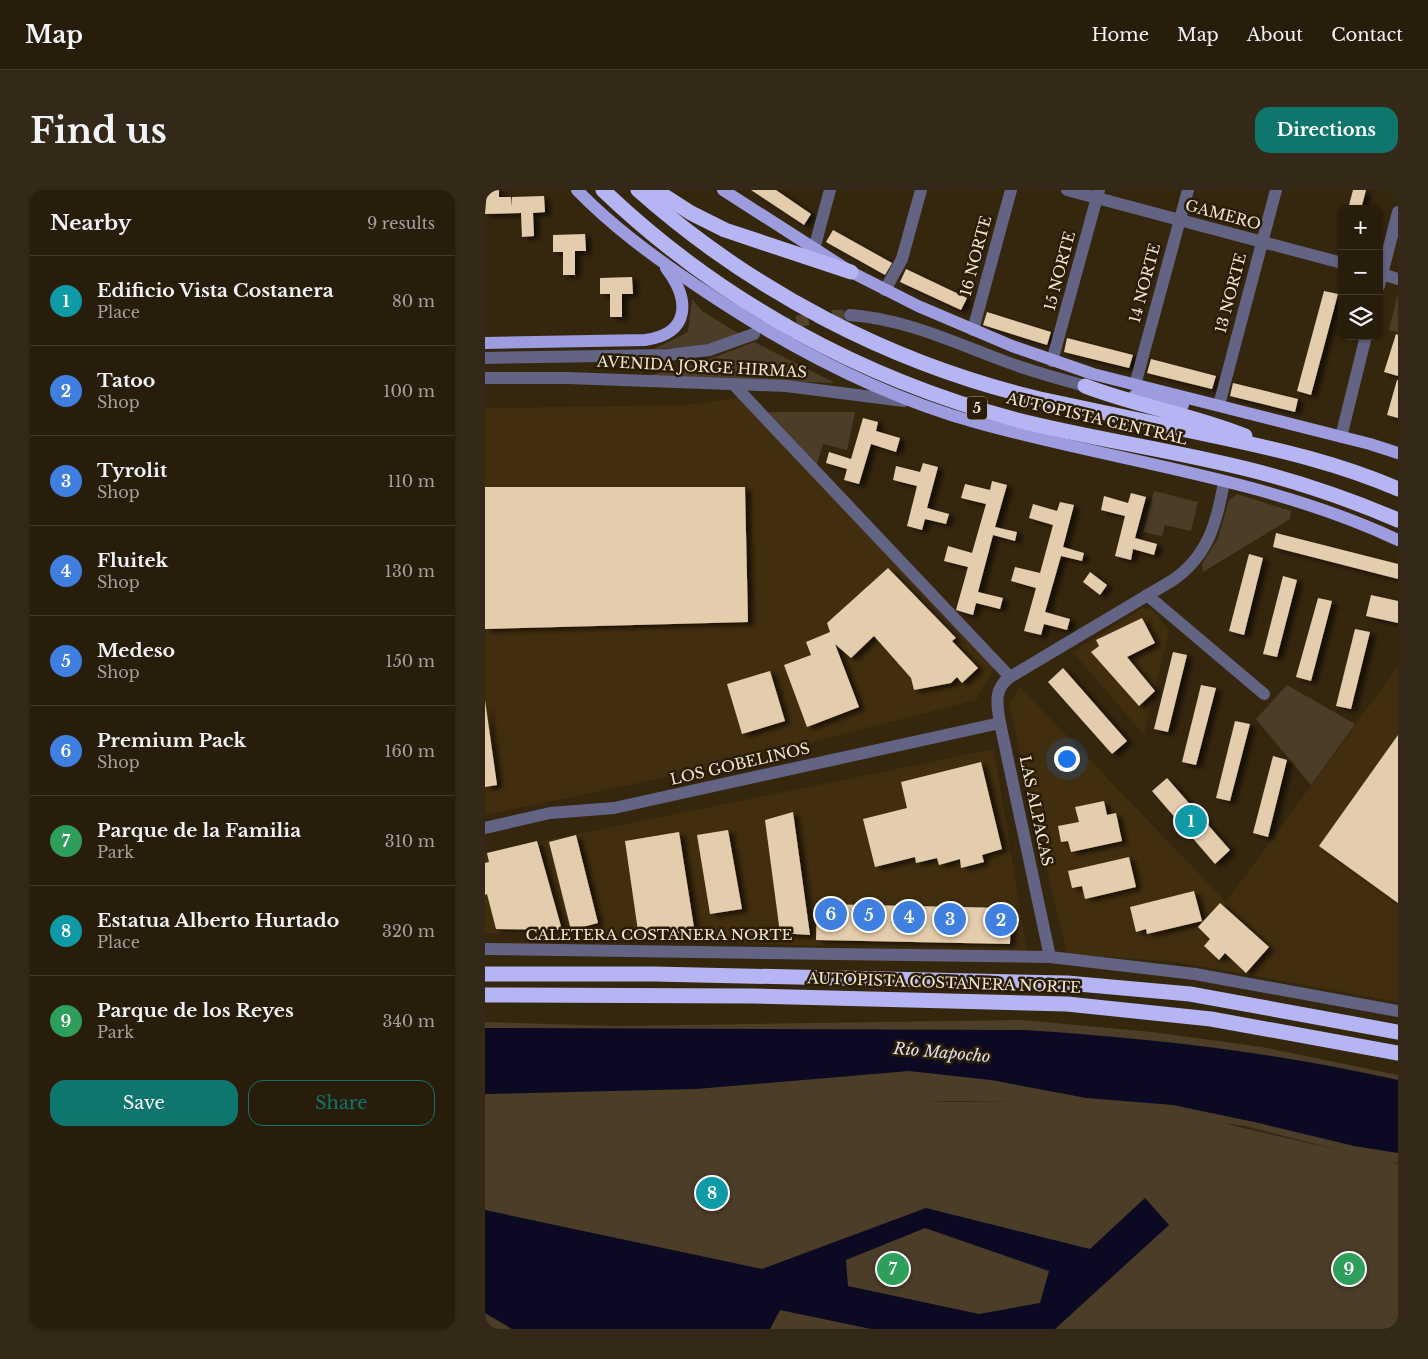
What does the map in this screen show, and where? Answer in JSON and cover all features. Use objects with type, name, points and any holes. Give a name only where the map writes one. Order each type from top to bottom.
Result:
[{"type":"highway","name":"AUTOPISTA CENTRAL","points":[[603,190],[668,245],[727,289],[787,327],[877,373],[945,399],[1019,420],[1269,475],[1355,502],[1398,520]]},
{"type":"highway","name":"AUTOPISTA CENTRAL","points":[[638,190],[705,244],[761,282],[840,326],[911,358],[975,381],[1039,398],[1276,450],[1335,466],[1398,490]]},
{"type":"highway","points":[[655,190],[691,213],[725,230],[851,272]]},
{"type":"highway","points":[[1085,386],[1126,401],[1214,424],[1276,450]]},
{"type":"highway","name":"AUTOPISTA COSTANERA NORTE","points":[[485,974],[664,974],[1067,983],[1199,995],[1398,1032]]},
{"type":"highway","name":"AUTOPISTA COSTANERA NORTE","points":[[485,995],[752,996],[1067,1004],[1211,1019],[1398,1054]]},
{"type":"main road","points":[[577,190],[621,231],[661,262],[742,316],[801,350],[858,379],[917,404],[1005,430],[1224,482],[1315,507],[1398,540]]},
{"type":"main road","points":[[723,190],[851,272],[885,290],[973,330],[1052,361],[1135,385],[1219,405],[1398,453]]},
{"type":"main road","points":[[485,343],[645,340],[665,334],[680,320],[683,305],[675,281],[661,262]]},
{"type":"main road","points":[[1085,386],[1217,412],[1262,418]]},
{"type":"street","points":[[814,249],[830,190]]},
{"type":"street","points":[[885,290],[902,259],[921,190]]},
{"type":"street","name":"16 NORTE","points":[[973,330],[1011,190]]},
{"type":"street","name":"GAMERO","points":[[1067,190],[1098,194],[1179,220],[1338,262]]},
{"type":"street","name":"14 NORTE","points":[[1135,385],[1188,190]]},
{"type":"street","name":"13 NORTE","points":[[1219,405],[1276,190]]},
{"type":"street","name":"15 NORTE","points":[[1052,361],[1098,194]]},
{"type":"street","points":[[1383,267],[1398,212]]},
{"type":"street","points":[[1383,278],[1398,279]]},
{"type":"street","points":[[850,315],[883,318],[911,325],[1004,361],[1085,386]]},
{"type":"street","name":"AVENIDA JORGE HIRMAS","points":[[485,358],[668,355],[709,350],[754,334]]},
{"type":"street","points":[[1341,437],[1366,340]]},
{"type":"street","name":"AVENIDA JORGE HIRMAS","points":[[485,378],[567,378],[733,384],[828,390],[917,404]]},
{"type":"street","points":[[733,384],[1010,677],[1181,574],[1203,551],[1217,517],[1224,482]]},
{"type":"street","points":[[1147,595],[1264,694]]},
{"type":"street","name":"LAS ALPACAS","points":[[1010,677],[1001,684],[997,694],[1000,723],[1050,956]]},
{"type":"street","name":"LOS GOBELINOS","points":[[485,828],[550,813],[614,808],[1000,723]]},
{"type":"street","name":"CALETERA COSTANERA NORTE","points":[[485,949],[1050,956],[1195,974],[1398,1011]]},
{"type":"shaded area","points":[[1398,293],[1398,332],[1389,330]]},
{"type":"shaded area","points":[[692,299],[702,311],[738,333],[708,344],[654,349],[688,332]]},
{"type":"shaded area","points":[[754,342],[835,383],[646,376],[699,363]]},
{"type":"shaded area","points":[[742,397],[995,667],[976,700],[706,769],[485,815],[485,408],[688,405]]},
{"type":"shaded area","points":[[768,412],[855,412],[847,450],[823,444],[817,464]]},
{"type":"shaded area","points":[[1154,491],[1198,502],[1191,531],[1165,525],[1162,536],[1143,532]]},
{"type":"shaded area","points":[[1237,494],[1291,511],[1290,519],[1203,572],[1202,564],[1218,538],[1229,500]]},
{"type":"shaded area","points":[[1142,608],[1152,609],[1169,631],[1144,735],[1073,652]]},
{"type":"shaded area","points":[[1398,666],[1398,1002],[1177,962],[1068,954],[1009,704],[1020,687],[1226,902]]},
{"type":"shaded area","points":[[1287,685],[1355,724],[1311,785],[1256,719]]},
{"type":"shaded area","points":[[994,749],[1027,954],[485,933],[485,853]]},
{"type":"shaded area","points":[[1022,1020],[1152,1032],[1262,1047],[1398,1075],[1398,1163],[1388,1162],[1398,1164],[1398,1329],[485,1329],[485,1022],[617,1026]],"holes":[[[954,1101],[1022,1102],[923,1102]],[[1222,1123],[1245,1126],[1339,1150],[1338,1150]]]},
{"type":"water","name":"Río Mapocho","points":[[485,1028],[1024,1030],[1118,1037],[1259,1054],[1398,1080],[1398,1153],[1354,1146],[1173,1105],[1086,1098],[991,1080],[909,1071],[696,1089],[485,1094]]},
{"type":"water","points":[[1145,1198],[1169,1225],[1055,1329],[871,1329],[780,1310],[770,1329],[512,1329],[485,1313],[485,1210],[762,1269],[926,1208],[1090,1249]],"holes":[[[925,1228],[1049,1271],[1040,1303],[979,1314],[848,1286],[846,1260]]]},
{"type":"building","points":[[487,190],[499,190],[499,197],[511,197],[511,207],[512,197],[544,196],[545,212],[533,213],[534,236],[522,237],[521,213],[485,214]]},
{"type":"building","points":[[751,190],[776,190],[811,214],[804,225]]},
{"type":"building","points":[[1353,190],[1366,190],[1362,205],[1349,205]]},
{"type":"building","points":[[833,230],[892,263],[885,275],[826,242]]},
{"type":"building","points":[[585,234],[586,251],[575,251],[575,275],[563,275],[563,252],[553,252],[553,235]]},
{"type":"building","points":[[906,269],[967,298],[961,310],[900,282]]},
{"type":"building","points":[[632,277],[633,294],[622,294],[622,317],[610,317],[610,294],[600,294],[600,278]]},
{"type":"building","points":[[1324,291],[1338,294],[1311,395],[1297,391]]},
{"type":"building","points":[[987,312],[1051,332],[1047,345],[983,325]]},
{"type":"building","points":[[1396,334],[1398,335],[1398,376],[1384,372]]},
{"type":"building","points":[[1067,338],[1133,355],[1129,368],[1064,352]]},
{"type":"building","points":[[1151,359],[1216,376],[1212,389],[1147,373]]},
{"type":"building","points":[[1398,380],[1398,418],[1387,415]]},
{"type":"building","points":[[1233,383],[1298,399],[1295,412],[1230,396]]},
{"type":"building","points":[[863,418],[878,422],[876,431],[900,438],[896,452],[871,444],[859,484],[844,480],[847,469],[826,463],[829,452],[851,459]]},
{"type":"building","points":[[923,463],[938,467],[927,508],[949,514],[946,524],[925,519],[922,530],[907,526],[917,486],[893,480],[896,466],[920,472]]},
{"type":"building","points":[[992,481],[1007,485],[995,527],[1017,532],[1015,541],[993,535],[978,592],[1003,598],[1000,609],[976,603],[973,615],[956,610],[968,567],[944,561],[948,546],[972,553],[986,504],[961,498],[965,484],[990,490]]},
{"type":"building","points":[[485,487],[745,487],[748,622],[485,629]]},
{"type":"building","points":[[1131,493],[1146,497],[1135,538],[1157,544],[1154,555],[1133,549],[1131,560],[1115,556],[1125,516],[1101,510],[1104,496],[1128,503]]},
{"type":"building","points":[[1060,502],[1074,505],[1063,547],[1084,553],[1082,561],[1061,556],[1045,612],[1070,619],[1067,630],[1044,624],[1041,635],[1024,631],[1036,588],[1011,581],[1015,567],[1040,573],[1053,525],[1029,518],[1033,504],[1057,511]]},
{"type":"building","points":[[1276,533],[1398,564],[1398,579],[1273,547]]},
{"type":"building","points":[[1249,554],[1263,558],[1244,635],[1229,631]]},
{"type":"building","points":[[888,568],[956,638],[952,641],[978,668],[962,683],[957,677],[951,683],[914,690],[911,678],[874,636],[851,658],[835,644],[859,707],[807,727],[784,665],[811,655],[806,642],[830,632],[827,623]]},
{"type":"building","points":[[1090,572],[1107,585],[1100,595],[1083,582]]},
{"type":"building","points":[[1283,576],[1297,580],[1277,657],[1263,654]]},
{"type":"building","points":[[1371,595],[1398,601],[1398,623],[1366,616]]},
{"type":"building","points":[[1318,598],[1332,601],[1311,681],[1296,677]]},
{"type":"building","points":[[1142,618],[1155,643],[1127,657],[1155,691],[1139,706],[1091,652],[1099,646],[1096,640]]},
{"type":"building","points":[[1355,629],[1370,632],[1351,709],[1336,706]]},
{"type":"building","points":[[1173,652],[1187,655],[1168,732],[1154,729]]},
{"type":"building","points":[[1063,668],[1127,741],[1112,754],[1048,682]]},
{"type":"building","points":[[770,671],[785,721],[742,734],[727,684]]},
{"type":"building","points":[[1201,685],[1216,688],[1196,765],[1182,762]]},
{"type":"building","points":[[485,700],[497,785],[485,787]]},
{"type":"building","points":[[1235,721],[1250,724],[1230,801],[1216,798]]},
{"type":"building","points":[[1398,735],[1398,903],[1319,846]]},
{"type":"building","points":[[1273,756],[1287,760],[1268,837],[1253,833]]},
{"type":"building","points":[[981,762],[1002,849],[982,855],[984,862],[961,868],[960,859],[939,865],[937,858],[916,863],[915,857],[875,867],[863,819],[907,808],[901,782]]},
{"type":"building","points":[[1167,778],[1230,850],[1215,864],[1152,791]]},
{"type":"building","points":[[1104,801],[1107,815],[1116,813],[1122,841],[1071,852],[1068,841],[1061,842],[1058,826],[1079,822],[1075,807]]},
{"type":"building","points":[[793,812],[810,935],[780,933],[765,820]]},
{"type":"building","points":[[728,830],[742,909],[710,914],[697,835]]},
{"type":"building","points":[[679,832],[695,934],[638,931],[625,841]]},
{"type":"building","points":[[576,835],[598,923],[571,930],[549,842]]},
{"type":"building","points":[[537,841],[562,930],[496,929],[487,894],[485,895],[485,863],[489,862],[487,853]]},
{"type":"building","points":[[1129,857],[1136,887],[1085,899],[1082,886],[1072,888],[1068,871]]},
{"type":"building","points":[[1194,891],[1202,921],[1147,934],[1146,929],[1136,932],[1130,907]]},
{"type":"building","points":[[1220,903],[1269,947],[1246,973],[1225,953],[1219,960],[1204,946],[1210,939],[1198,927]]},
{"type":"building","points":[[817,904],[1011,908],[1010,944],[816,940]]},
{"type":"tunnel","points":[[779,326],[818,317],[850,315]]},
{"type":"place","name":"Edificio Vista Costanera","points":[[1191,821]]},
{"type":"place","name":"Premium Pack","points":[[831,914]]},
{"type":"place","name":"Medeso","points":[[869,915]]},
{"type":"place","name":"Fluitek","points":[[909,917]]},
{"type":"place","name":"Tyrolit","points":[[950,919]]},
{"type":"place","name":"Tatoo","points":[[1001,920]]},
{"type":"place","name":"Estatua Alberto Hurtado","points":[[712,1193]]},
{"type":"place","name":"Parque de la Familia","points":[[893,1269]]},
{"type":"place","name":"Parque de los Reyes","points":[[1349,1269]]}]
